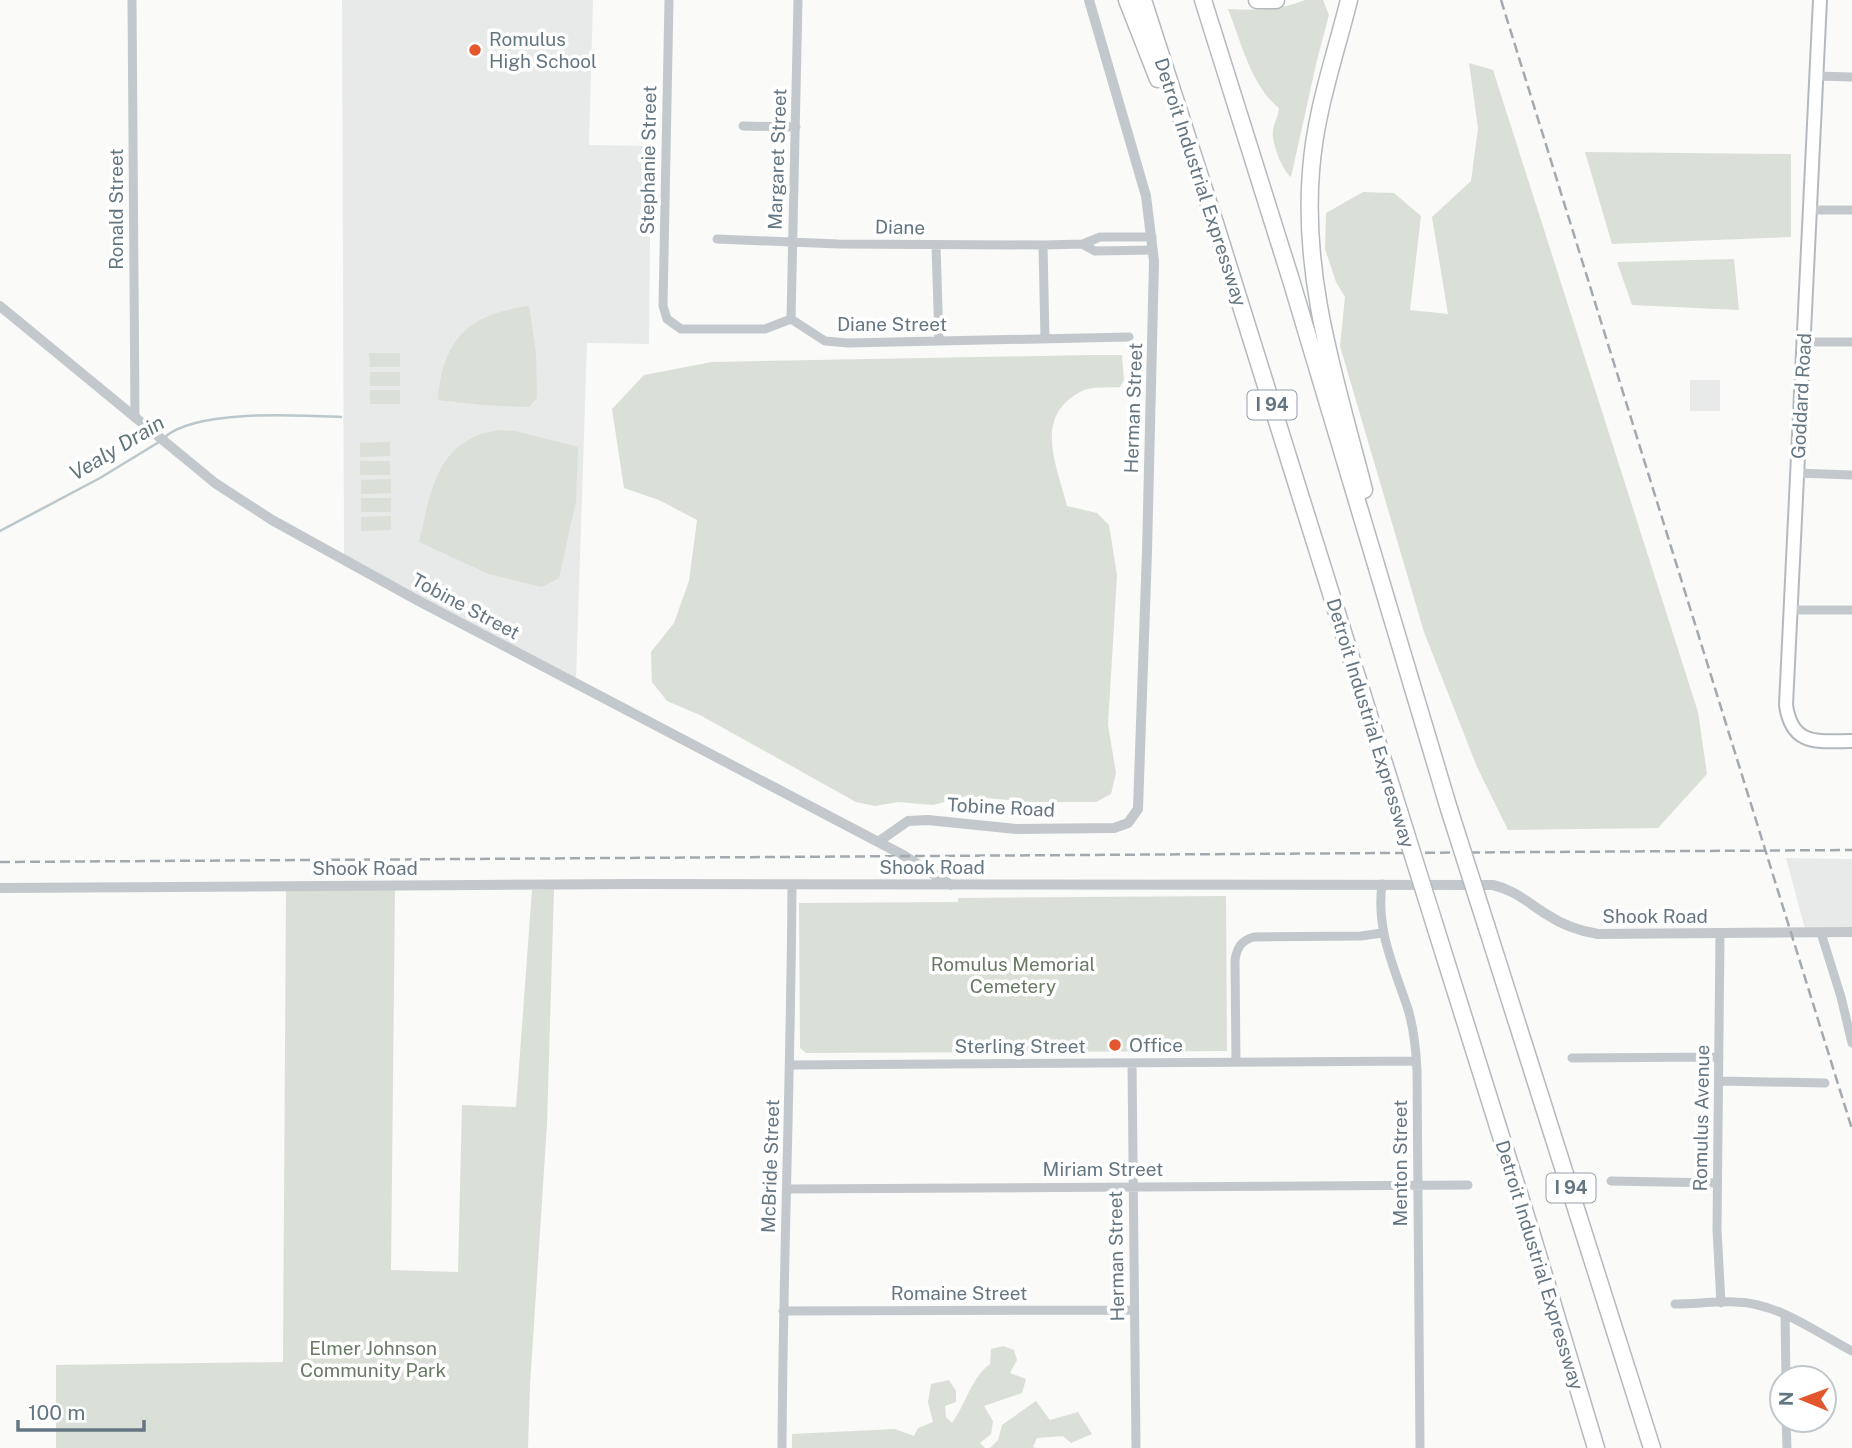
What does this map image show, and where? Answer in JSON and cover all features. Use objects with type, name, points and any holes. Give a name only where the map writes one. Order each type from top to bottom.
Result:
[{"type":"highway","points":[[1127,0],[1158,79],[1189,171],[1215,223]]},
{"type":"highway","name":"Detroit Industrial Expressway","points":[[1143,0],[1532,1235],[1596,1448]]},
{"type":"highway","name":"I 94","points":[[1203,0],[1291,280],[1449,809],[1652,1448]]},
{"type":"highway","points":[[1257,0],[1276,0]]},
{"type":"highway","points":[[1349,0],[1314,149],[1309,203],[1312,274],[1324,337],[1381,557],[1456,800],[1449,809]]},
{"type":"highway","points":[[1548,1294],[1589,1448]]},
{"type":"main road","name":"Goddard Road","points":[[1819,0],[1786,705],[1791,726],[1807,739],[1852,741]]},
{"type":"street","name":"Ronald Street","points":[[132,0],[135,418]]},
{"type":"street","name":"Stephanie Street","points":[[669,0],[663,272],[663,306],[667,319],[681,329],[726,330],[765,329],[791,319]]},
{"type":"street","name":"Margaret Street","points":[[791,319],[798,0]]},
{"type":"street","name":"Herman Street","points":[[1089,0],[1140,172],[1153,250],[1153,337],[1140,786],[1138,809],[1128,823]]},
{"type":"street","points":[[1816,76],[1852,77]]},
{"type":"street","points":[[743,127],[796,127]]},
{"type":"street","points":[[1810,210],[1852,210]]},
{"type":"street","name":"Diane","points":[[717,239],[936,245],[1083,244],[1100,237],[1152,237]]},
{"type":"street","points":[[1043,244],[1045,339]]},
{"type":"street","name":"Diane","points":[[1083,244],[1095,251],[1153,250]]},
{"type":"street","points":[[936,245],[939,341]]},
{"type":"street","name":"Tobine Street","points":[[0,306],[215,484],[272,520],[417,600],[904,855],[951,885]]},
{"type":"street","name":"Diane Street","points":[[791,319],[825,341],[834,343],[1129,337]]},
{"type":"street","points":[[1803,342],[1852,342]]},
{"type":"street","points":[[1797,473],[1852,475]]},
{"type":"street","points":[[1790,610],[1852,610]]},
{"type":"street","name":"Tobine Road","points":[[878,842],[908,821],[928,820],[1016,829],[1114,828],[1128,823]]},
{"type":"street","name":"Shook Road","points":[[0,888],[637,884],[1493,885],[1527,898],[1554,919],[1590,933],[1852,932]]},
{"type":"street","name":"Menton Street","points":[[1382,884],[1379,904],[1382,933],[1408,1009],[1416,1060],[1420,1448]]},
{"type":"street","name":"McBride Street","points":[[782,1448],[783,1311],[791,1065],[792,885]]},
{"type":"street","points":[[1236,1062],[1235,960],[1241,943],[1255,937],[1361,936],[1382,933]]},
{"type":"street","points":[[1821,933],[1852,1043]]},
{"type":"street","name":"Romulus Avenue","points":[[1720,934],[1717,1254],[1721,1303]]},
{"type":"street","points":[[1572,1058],[1719,1057]]},
{"type":"street","name":"Sterling Street","points":[[791,1065],[1416,1060]]},
{"type":"street","name":"Herman Street","points":[[1132,1063],[1136,1448]]},
{"type":"street","points":[[1719,1080],[1825,1083]]},
{"type":"street","points":[[1611,1181],[1717,1182]]},
{"type":"street","name":"Miriam Street","points":[[788,1189],[1468,1185]]},
{"type":"street","points":[[1675,1304],[1749,1304],[1785,1315],[1852,1351]]},
{"type":"street","name":"Romaine Street","points":[[783,1311],[1134,1310]]},
{"type":"street","points":[[1785,1315],[1786,1364]]},
{"type":"shaded area","name":"Romulus High School","points":[[342,0],[593,0],[589,145],[651,146],[649,344],[587,343],[576,679],[344,555]]},
{"type":"shaded area","points":[[1690,380],[1720,380],[1720,411],[1690,411]]},
{"type":"shaded area","points":[[1786,858],[1852,859],[1852,928],[1805,929]]},
{"type":"green space","points":[[1305,0],[1323,0],[1329,15],[1291,177],[1275,148],[1273,130],[1279,108],[1269,99],[1254,75],[1228,9],[1276,8]]},
{"type":"green space","points":[[1469,63],[1493,70],[1698,712],[1707,774],[1658,828],[1508,830],[1477,767],[1424,632],[1340,346],[1345,297],[1336,282],[1325,249],[1326,213],[1363,192],[1394,193],[1421,216],[1410,310],[1448,314],[1432,217],[1471,181],[1478,128]]},
{"type":"green space","points":[[1585,152],[1791,154],[1791,237],[1612,244]]},
{"type":"green space","points":[[1734,259],[1739,310],[1632,305],[1617,262]]},
{"type":"green space","points":[[529,306],[536,353],[537,398],[529,407],[438,400],[445,361],[462,333],[490,315]]},
{"type":"green space","points":[[369,353],[400,353],[400,367],[370,367]]},
{"type":"green space","points":[[1122,355],[1124,380],[1120,387],[1086,389],[1067,401],[1057,414],[1052,442],[1067,506],[1097,513],[1109,525],[1117,575],[1108,725],[1116,773],[1111,794],[1096,802],[1029,802],[967,796],[933,805],[898,802],[875,806],[856,802],[700,715],[667,701],[652,682],[651,652],[674,623],[689,581],[697,520],[659,500],[624,488],[612,409],[644,375],[712,362]]},
{"type":"green space","points":[[370,372],[400,372],[400,386],[370,386]]},
{"type":"green space","points":[[370,390],[400,390],[400,404],[370,404]]},
{"type":"green space","points":[[500,430],[515,431],[578,447],[576,501],[559,578],[542,587],[489,574],[419,542],[433,486],[450,455],[462,444],[479,435]]},
{"type":"green space","points":[[390,442],[390,456],[360,457],[360,443]]},
{"type":"green space","points":[[360,461],[390,461],[390,475],[360,475]]},
{"type":"green space","points":[[391,479],[391,493],[361,494],[361,480]]},
{"type":"green space","points":[[361,498],[391,498],[391,512],[361,512]]},
{"type":"green space","points":[[391,516],[391,530],[361,531],[361,517]]},
{"type":"green space","name":"Elmer Johnson Community Park","points":[[554,889],[547,1124],[528,1448],[56,1448],[56,1365],[283,1362],[286,891],[395,890],[391,1270],[458,1272],[462,1105],[516,1107],[532,890]]},
{"type":"green space","name":"Romulus Memorial Cemetery","points":[[1226,896],[1227,1051],[806,1053],[800,1048],[799,903],[958,902],[958,898]]},
{"type":"green space","points":[[1003,1346],[1014,1350],[1017,1360],[1010,1373],[1026,1379],[1022,1393],[984,1406],[993,1421],[991,1434],[980,1443],[985,1448],[792,1448],[792,1434],[895,1429],[914,1436],[918,1428],[933,1422],[928,1402],[931,1384],[949,1380],[956,1391],[956,1402],[945,1406],[946,1417],[952,1423],[978,1376],[990,1364],[991,1349]]},
{"type":"green space","points":[[1036,1401],[1050,1420],[1078,1412],[1092,1434],[1071,1443],[1063,1436],[1037,1438],[1033,1447],[1036,1448],[990,1448],[998,1440],[1002,1425]]},
{"type":"waterway","name":"Vealy Drain","points":[[164,438],[199,422],[222,418],[275,415],[341,417]]},
{"type":"waterway","name":"Vealy Drain","points":[[0,531],[100,478],[159,442]]},
{"type":"railway","points":[[1501,0],[1852,1129]]},
{"type":"railway","points":[[0,862],[1852,850]]},
{"type":"place","name":"Romulus High School","points":[[475,50]]},
{"type":"place","name":"Office","points":[[1115,1045]]}]
